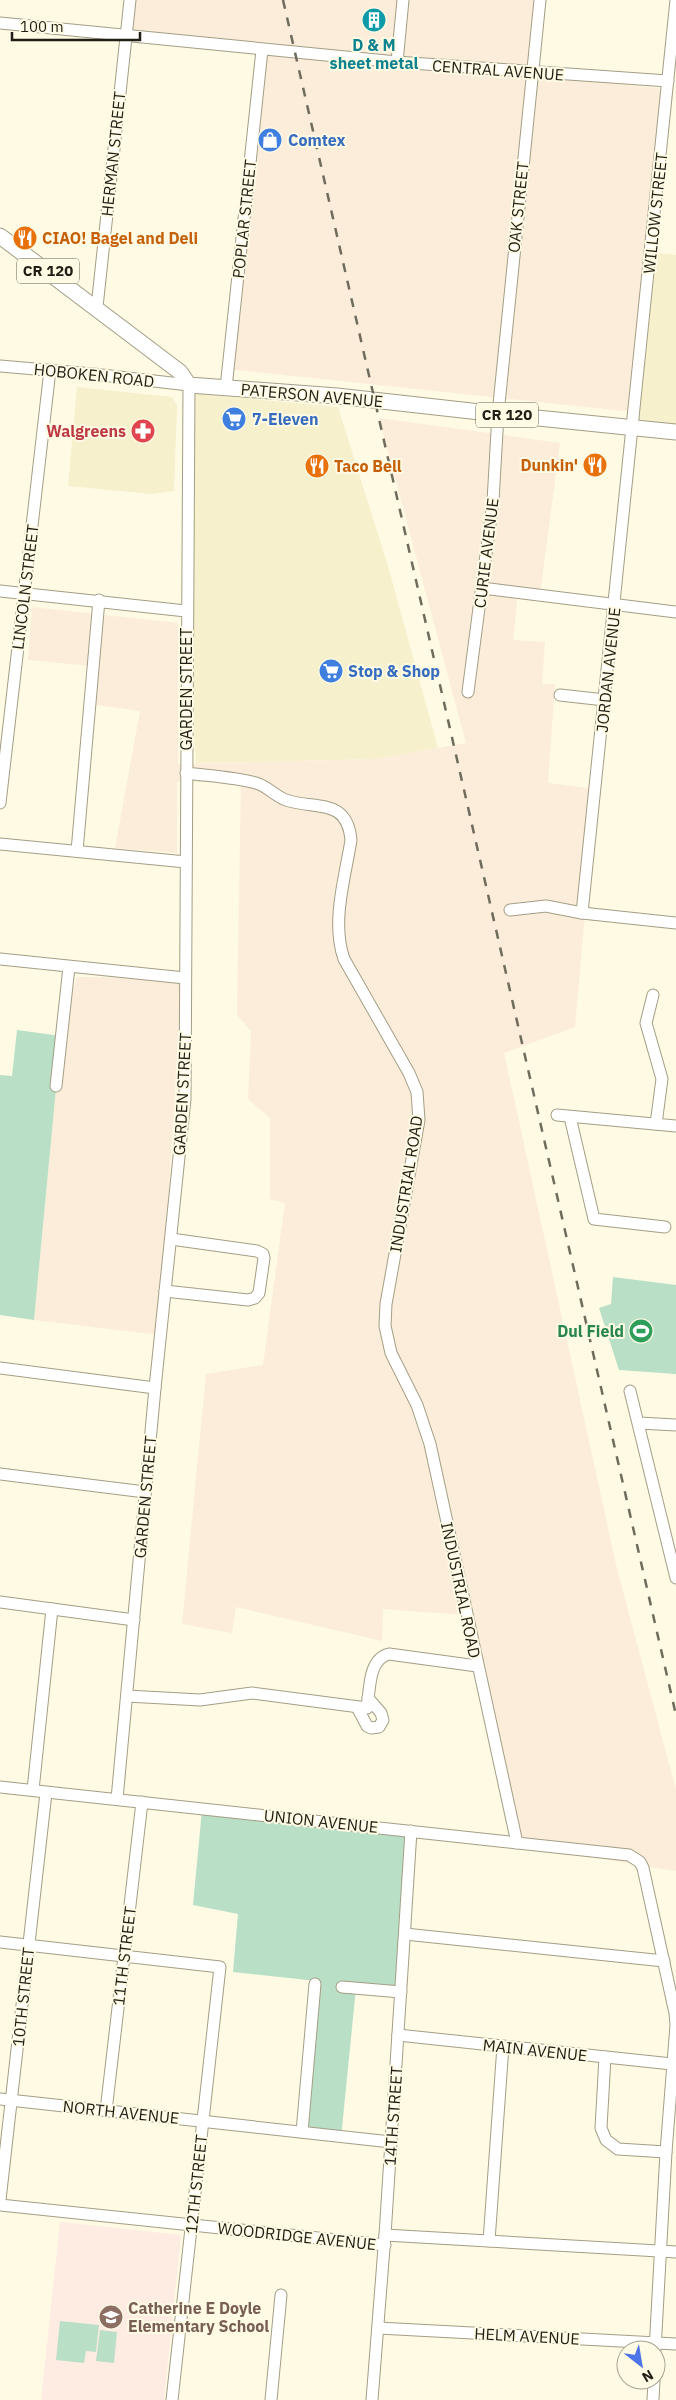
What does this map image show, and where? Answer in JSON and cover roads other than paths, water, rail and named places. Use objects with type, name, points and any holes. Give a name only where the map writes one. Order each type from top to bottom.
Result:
[{"type":"main road","name":"CR 120","points":[[0,236],[180,372],[189,385]]},
{"type":"main road","name":"PATERSON AVENUE","points":[[189,385],[337,396],[676,432]]},
{"type":"street","name":"HERMAN STREET","points":[[96,308],[130,0]]},
{"type":"street","points":[[397,62],[403,0]]},
{"type":"street","name":"OAK STREET","points":[[498,414],[540,0]]},
{"type":"street","name":"WILLOW STREET","points":[[633,427],[676,0]]},
{"type":"street","name":"CENTRAL AVENUE","points":[[0,23],[262,50],[532,74],[668,81]]},
{"type":"street","name":"POPLAR STREET","points":[[226,388],[262,50]]},
{"type":"street","name":"HOBOKEN ROAD","points":[[0,366],[189,385]]},
{"type":"street","name":"LINCOLN STREET","points":[[0,803],[50,370]]},
{"type":"street","name":"GARDEN STREET","points":[[117,1799],[155,1388],[185,1099],[186,611],[189,385]]},
{"type":"street","name":"CURIE AVENUE","points":[[468,692],[493,501],[498,414]]},
{"type":"street","name":"JORDAN AVENUE","points":[[582,913],[633,427]]},
{"type":"street","points":[[482,588],[615,606],[676,612]]},
{"type":"street","points":[[0,591],[99,600],[186,611]]},
{"type":"street","points":[[77,851],[99,600]]},
{"type":"street","points":[[560,695],[605,700]]},
{"type":"street","name":"INDUSTRIAL ROAD","points":[[186,773],[257,783],[284,800],[330,807],[343,816],[350,832],[351,840],[338,924],[340,947],[344,959],[410,1073],[419,1106],[419,1120],[386,1304],[385,1326],[391,1352],[416,1405],[430,1444],[517,1843]]},
{"type":"street","points":[[0,844],[186,862]]},
{"type":"street","points":[[510,910],[546,906],[582,913],[676,923]]},
{"type":"street","points":[[0,959],[185,978]]},
{"type":"street","points":[[56,1086],[69,967]]},
{"type":"street","points":[[653,995],[646,1023],[662,1079],[656,1124]]},
{"type":"street","points":[[557,1115],[676,1126]]},
{"type":"street","points":[[570,1117],[594,1219],[665,1227]]},
{"type":"street","points":[[165,1291],[248,1300],[255,1298],[259,1293],[264,1258],[264,1254],[257,1251],[171,1239]]},
{"type":"street","points":[[0,1368],[155,1388]]},
{"type":"street","points":[[630,1391],[676,1578]]},
{"type":"street","points":[[639,1423],[676,1425]]},
{"type":"street","points":[[0,1474],[145,1492]]},
{"type":"street","points":[[0,1602],[134,1620]]},
{"type":"street","points":[[33,1790],[52,1609]]},
{"type":"street","points":[[127,1696],[200,1700],[252,1693],[366,1708],[375,1663],[384,1655],[389,1654],[477,1666]]},
{"type":"street","points":[[357,1707],[367,1726],[370,1728],[379,1727],[383,1716],[368,1698]]},
{"type":"street","name":"UNION AVENUE","points":[[0,1787],[629,1855],[640,1862],[643,1868],[664,1961]]},
{"type":"street","name":"10TH STREET","points":[[0,2200],[6,2100],[29,1946],[46,1793]]},
{"type":"street","name":"11TH STREET","points":[[106,2111],[142,1802]]},
{"type":"street","name":"14TH STREET","points":[[372,2400],[385,2240],[411,1831]]},
{"type":"street","points":[[405,1934],[664,1961],[675,2012],[656,2340]]},
{"type":"street","points":[[0,1942],[124,1956]]},
{"type":"street","name":"12TH STREET","points":[[124,1956],[220,1967],[172,2400]]},
{"type":"street","points":[[302,2132],[315,1984]]},
{"type":"street","points":[[342,1986],[401,1992]]},
{"type":"street","name":"MAIN AVENUE","points":[[398,2035],[672,2064]]},
{"type":"street","points":[[490,2241],[503,2046]]},
{"type":"street","points":[[605,2057],[601,2128],[606,2140],[618,2149],[666,2152]]},
{"type":"street","name":"NORTH AVENUE","points":[[6,2100],[391,2142]]},
{"type":"street","name":"WOODRIDGE AVENUE","points":[[0,2205],[192,2225],[385,2240],[490,2241],[676,2252]]},
{"type":"street","points":[[271,2400],[281,2295]]},
{"type":"street","name":"HELM AVENUE","points":[[378,2328],[616,2344]]},
{"type":"railway","points":[[283,0],[676,1715]]},
{"type":"place","name":"D & M sheet metal","points":[[374,20]]},
{"type":"place","name":"Comtex","points":[[270,140]]},
{"type":"place","name":"CIAO! Bagel and Deli","points":[[25,238]]},
{"type":"place","name":"7-Eleven","points":[[234,419]]},
{"type":"place","name":"Walgreens","points":[[143,431]]},
{"type":"place","name":"Dunkin'","points":[[595,465]]},
{"type":"place","name":"Taco Bell","points":[[317,466]]},
{"type":"place","name":"Stop & Shop","points":[[331,671]]},
{"type":"place","name":"Dul Field","points":[[641,1331]]},
{"type":"place","name":"Catherine E Doyle Elementary School","points":[[111,2317]]}]
